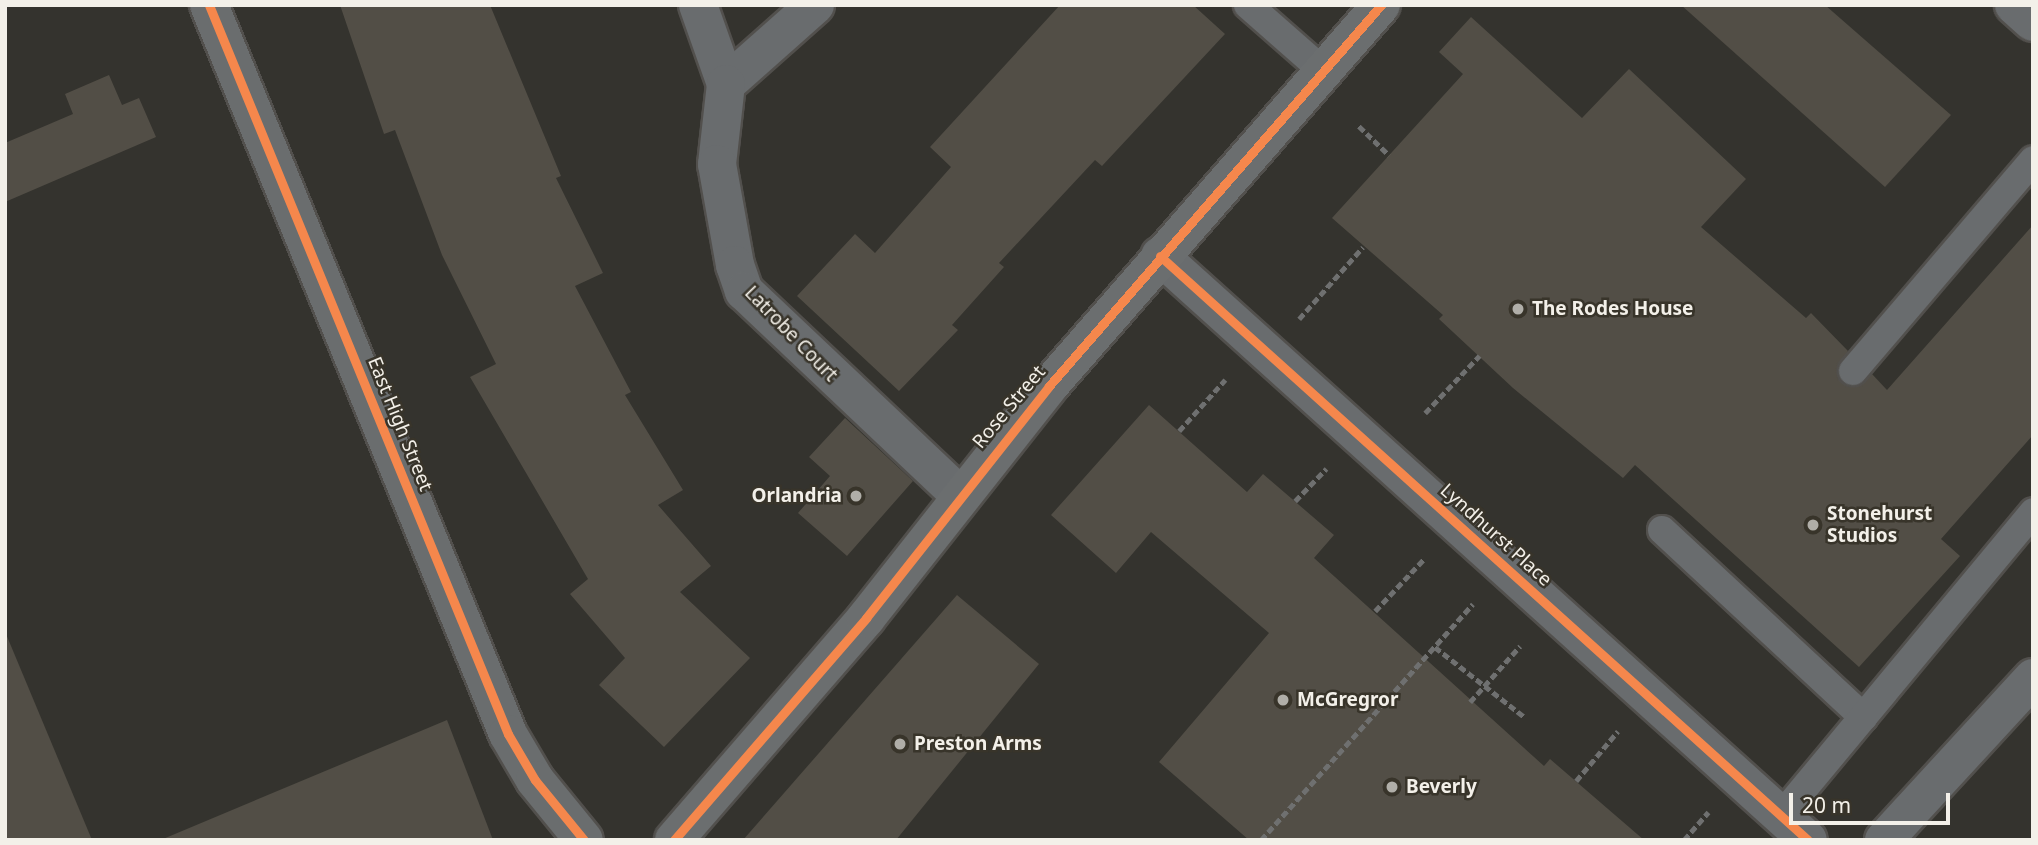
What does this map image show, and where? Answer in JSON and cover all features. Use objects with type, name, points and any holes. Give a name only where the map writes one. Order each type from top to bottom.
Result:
[{"type":"main road","name":"East High Street","points":[[209,5],[508,734],[536,780],[584,840]]},
{"type":"main road","name":"Rose Street","points":[[674,840],[866,618],[959,494],[1160,256],[1381,5]]},
{"type":"street","name":"Latrobe Court","points":[[698,5],[726,84],[717,164],[744,291],[959,494]]},
{"type":"street","points":[[726,84],[815,5]]},
{"type":"street","points":[[2014,5],[2033,22]]},
{"type":"street","name":"Lyndhurst Place","points":[[1160,256],[1794,828]]},
{"type":"street","points":[[1884,840],[2033,678]]},
{"type":"lane","points":[[1248,5],[1323,71]]},
{"type":"lane","points":[[1853,371],[2033,160]]},
{"type":"lane","points":[[1794,828],[1863,717],[2033,512]]},
{"type":"lane","points":[[1662,530],[1863,717]]},
{"type":"path","points":[[1359,126],[1390,155]]},
{"type":"path","points":[[1269,354],[1363,247]]},
{"type":"path","points":[[1425,413],[1479,356]]},
{"type":"path","points":[[1178,431],[1226,379]]},
{"type":"path","points":[[1295,501],[1326,468]]},
{"type":"path","points":[[1375,611],[1427,557]]},
{"type":"path","points":[[1261,840],[1476,600]]},
{"type":"path","points":[[1470,702],[1523,643]]},
{"type":"path","points":[[1435,647],[1525,718]]},
{"type":"path","points":[[1576,781],[1649,696]]},
{"type":"building","points":[[340,5],[490,5],[561,176],[556,178],[603,273],[575,286],[631,392],[625,395],[683,490],[658,505],[711,566],[680,592],[750,658],[664,747],[599,685],[625,658],[570,594],[588,579],[470,377],[496,364],[442,255],[395,130],[384,134]]},
{"type":"building","points":[[1060,5],[1193,5],[1225,34],[1102,166],[1095,160],[999,263],[1004,267],[952,325],[958,330],[899,391],[797,296],[855,234],[875,253],[951,167],[930,147]]},
{"type":"building","points":[[1681,5],[1825,5],[1951,115],[1885,187]]},
{"type":"building","points":[[1471,17],[1582,118],[1629,69],[1746,179],[1701,227],[1806,318],[1811,313],[1848,351],[1837,369],[1849,387],[1872,374],[1887,390],[2033,225],[2033,435],[1941,539],[1960,556],[1859,667],[1635,465],[1623,478],[1513,388],[1439,319],[1443,315],[1332,218],[1463,74],[1439,52]]},
{"type":"building","points":[[109,75],[122,105],[139,98],[156,137],[5,202],[5,143],[73,114],[65,94]]},
{"type":"building","points":[[1149,405],[1247,492],[1263,474],[1334,535],[1314,558],[1544,766],[1550,759],[1644,840],[1249,840],[1159,762],[1269,633],[1151,532],[1116,573],[1051,515]]},
{"type":"building","name":"Orlandria","points":[[845,418],[913,481],[847,556],[798,513],[830,476],[809,457]]},
{"type":"building","name":"Preston Arms","points":[[957,595],[1039,664],[896,840],[743,840]]},
{"type":"building","points":[[6,634],[92,840],[5,840]]},
{"type":"building","points":[[447,720],[493,840],[163,840],[163,839]]},
{"type":"cycle path","points":[[209,5],[508,734],[535,780],[584,840]]},
{"type":"cycle path","points":[[674,840],[866,618],[1049,386],[1381,5]]},
{"type":"cycle path","points":[[1160,256],[1808,840]]},
{"type":"place","name":"The Rodes House","points":[[1518,309]]},
{"type":"place","name":"Orlandria","points":[[856,496]]},
{"type":"place","name":"Stonehurst Studios","points":[[1813,525]]},
{"type":"place","name":"McGregror","points":[[1283,700]]},
{"type":"place","name":"Preston Arms","points":[[900,744]]},
{"type":"place","name":"Beverly","points":[[1392,787]]}]
